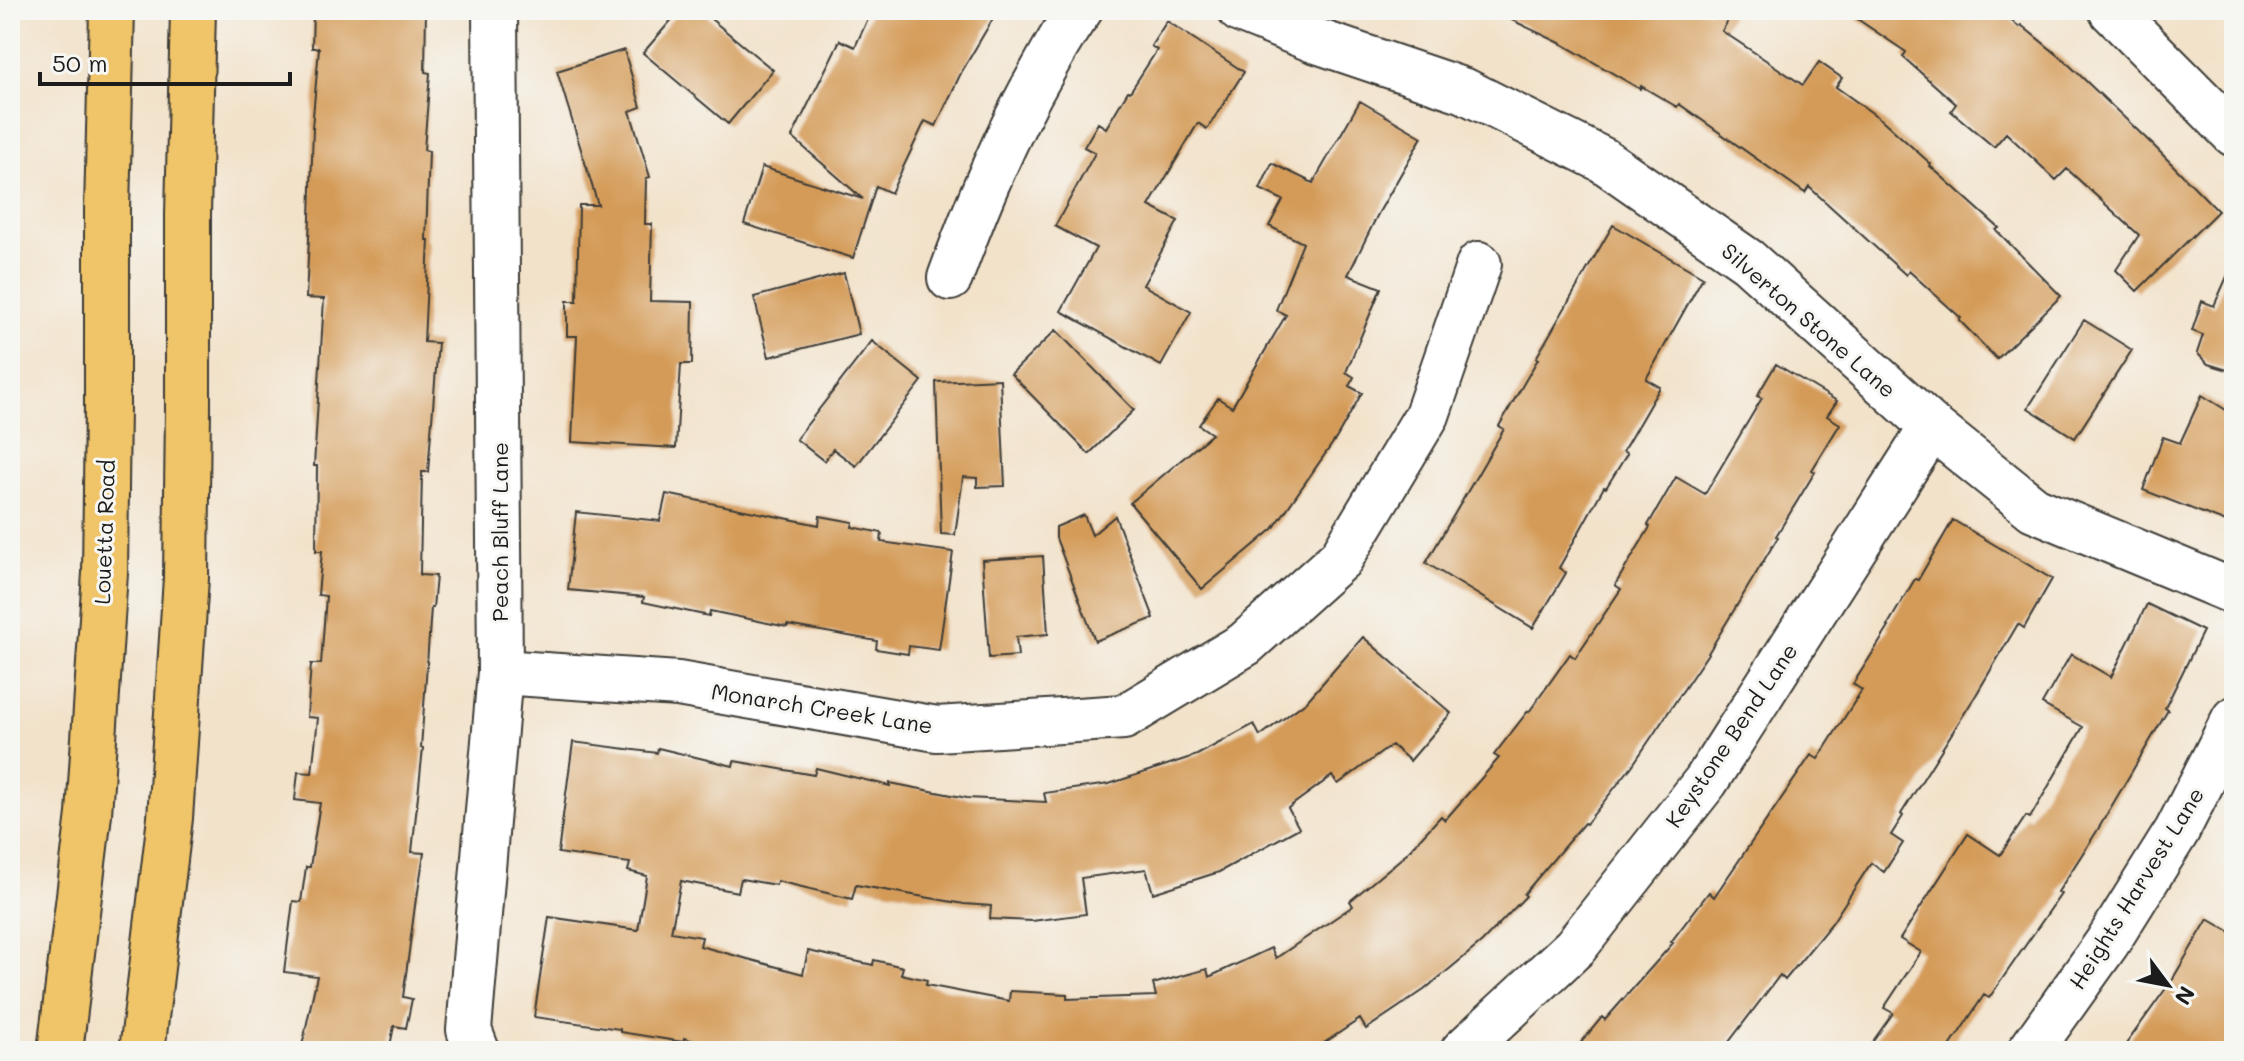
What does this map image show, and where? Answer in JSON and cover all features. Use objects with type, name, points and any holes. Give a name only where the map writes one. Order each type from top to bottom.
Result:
[{"type":"main road","name":"Louetta Road","points":[[60,1051],[89,814],[105,573],[107,210],[112,10]]},
{"type":"main road","points":[[142,1051],[170,818],[186,578],[188,214],[193,10]]},
{"type":"street","name":"Peach Bluff Lane","points":[[477,1051],[469,1030],[500,672],[495,10]]},
{"type":"street","points":[[950,278],[982,191],[1020,111],[1080,10]]},
{"type":"street","name":"Silverton Stone Lane","points":[[1240,10],[1314,40],[1465,91],[1603,160],[1748,261],[1932,427],[2034,509],[2234,592]]},
{"type":"street","points":[[2111,10],[2234,134]]},
{"type":"street","name":"Monarch Creek Lane","points":[[500,672],[678,684],[937,729],[1124,717],[1245,644],[1341,558],[1427,415],[1479,264]]},
{"type":"street","name":"Keystone Bend Lane","points":[[1463,1051],[1575,947],[1706,781],[1932,427]]},
{"type":"street","name":"Heights Harvest Lane","points":[[2030,1051],[2107,943],[2177,831],[2234,719]]},
{"type":"building","points":[[313,10],[426,10],[425,72],[430,73],[424,150],[429,151],[426,240],[429,240],[424,342],[438,343],[428,472],[422,472],[420,575],[436,576],[412,852],[424,853],[403,997],[412,999],[406,1028],[394,1026],[389,1051],[329,1051],[302,1046],[317,976],[284,972],[293,901],[301,902],[320,803],[295,800],[298,772],[312,773],[318,718],[307,717],[311,664],[321,664],[326,596],[318,595],[322,551],[316,551],[317,466],[314,466],[324,299],[306,298],[312,128],[319,48],[312,48]]},
{"type":"building","points":[[680,10],[700,10],[773,70],[728,124],[643,53]]},
{"type":"building","points":[[872,10],[998,10],[961,73],[936,126],[925,121],[891,193],[876,186],[853,258],[744,224],[762,167],[863,199],[792,137],[840,40],[855,47]]},
{"type":"building","points":[[1491,10],[1734,10],[1722,31],[1803,85],[1819,62],[1842,78],[1836,87],[1882,120],[1931,164],[1999,228],[1996,230],[2061,296],[1997,359],[1959,320],[1961,318],[1909,271],[1906,275],[1809,187],[1805,193],[1679,104],[1677,107],[1641,86],[1640,89],[1562,44]]},
{"type":"building","points":[[1844,10],[2000,10],[2064,60],[2218,211],[2137,291],[2116,270],[2139,235],[2067,169],[2056,180],[2006,133],[1994,147],[1951,111],[1956,104],[1903,57],[1906,52]]},
{"type":"building","points":[[1167,21],[1244,72],[1207,129],[1198,123],[1149,206],[1178,221],[1143,285],[1191,312],[1161,366],[1061,311],[1096,248],[1055,226],[1095,153],[1084,147],[1098,123],[1106,128],[1130,92],[1157,50],[1151,46]]},
{"type":"building","points":[[624,50],[641,107],[630,111],[650,177],[646,178],[645,224],[652,224],[650,301],[693,302],[692,364],[681,364],[676,448],[572,442],[577,336],[567,336],[567,301],[577,301],[579,205],[598,205],[557,71]]},
{"type":"building","points":[[1360,101],[1422,137],[1348,275],[1381,288],[1346,372],[1354,377],[1349,386],[1362,393],[1337,437],[1273,529],[1202,589],[1130,503],[1212,434],[1199,425],[1218,398],[1232,407],[1286,315],[1276,310],[1303,243],[1269,226],[1283,200],[1260,189],[1272,163],[1313,183]]},
{"type":"building","points":[[1613,225],[1703,277],[1646,379],[1660,387],[1623,451],[1627,454],[1604,487],[1559,568],[1566,573],[1533,628],[1426,563],[1504,429],[1499,426]]},
{"type":"building","points":[[2234,261],[2234,372],[2208,364],[2197,353],[2203,335],[2192,331],[2202,301],[2214,306]]},
{"type":"building","points":[[844,273],[859,334],[769,357],[754,297]]},
{"type":"building","points":[[2084,320],[2132,350],[2075,438],[2028,408]]},
{"type":"building","points":[[1056,330],[1134,410],[1089,454],[1011,374]]},
{"type":"building","points":[[872,341],[922,381],[856,466],[833,449],[824,461],[796,439]]},
{"type":"building","points":[[1776,364],[1837,401],[1827,416],[1840,424],[1812,470],[1815,472],[1778,537],[1707,655],[1632,766],[1524,894],[1526,896],[1482,942],[1424,990],[1366,1029],[1360,1019],[1312,1051],[729,1051],[684,1038],[683,1042],[534,1017],[549,917],[638,930],[647,876],[628,871],[630,863],[558,853],[573,742],[657,753],[658,748],[733,766],[734,761],[814,775],[816,768],[890,786],[890,783],[967,798],[1046,802],[1044,793],[1109,784],[1197,755],[1254,724],[1260,736],[1307,701],[1363,637],[1451,713],[1410,761],[1392,745],[1338,784],[1332,776],[1288,808],[1299,828],[1219,872],[1153,893],[1146,869],[1081,878],[1086,914],[1032,921],[990,919],[991,906],[856,885],[852,899],[777,881],[776,885],[741,879],[738,892],[681,881],[671,932],[702,937],[700,946],[803,974],[808,951],[873,965],[874,960],[903,967],[901,974],[927,980],[926,985],[1009,1001],[1010,991],[1067,994],[1067,999],[1156,996],[1153,984],[1207,969],[1209,977],[1271,948],[1276,958],[1353,906],[1350,901],[1403,857],[1441,816],[1445,820],[1499,758],[1494,755],[1570,654],[1575,658],[1621,589],[1615,585],[1676,477],[1705,494],[1762,398],[1757,396]]},
{"type":"building","points":[[1000,379],[1005,486],[977,487],[977,478],[963,477],[955,535],[941,534],[936,382]]},
{"type":"building","points":[[2202,395],[2234,415],[2234,525],[2143,490],[2163,437],[2180,443]]},
{"type":"building","points":[[666,494],[819,525],[820,516],[853,522],[852,527],[882,533],[881,542],[953,552],[939,650],[909,646],[908,654],[876,649],[877,641],[710,611],[709,616],[643,602],[644,597],[568,590],[576,512],[660,521]]},
{"type":"building","points":[[1084,515],[1092,535],[1115,516],[1154,618],[1095,641],[1056,538],[1056,527]]},
{"type":"building","points":[[1953,520],[2052,579],[2024,628],[2018,624],[1901,814],[1903,816],[1891,835],[1903,843],[1884,872],[1871,863],[1832,923],[1785,980],[1780,975],[1722,1051],[1574,1051],[1673,943],[1709,892],[1714,897],[1811,755],[1818,759],[1862,690],[1853,684]]},
{"type":"building","points":[[1043,556],[1048,634],[1016,637],[1018,656],[989,658],[982,560]]},
{"type":"building","points":[[2147,604],[2203,631],[2165,708],[2168,710],[2058,892],[2061,894],[1989,998],[1984,995],[1947,1051],[1866,1051],[1893,1013],[1884,1008],[1921,952],[1900,939],[1968,834],[2000,855],[2026,816],[2030,818],[2083,727],[2042,704],[2071,654],[2111,677]]},
{"type":"building","points":[[2208,919],[2234,934],[2234,1051],[2121,1051],[2172,980]]}]
